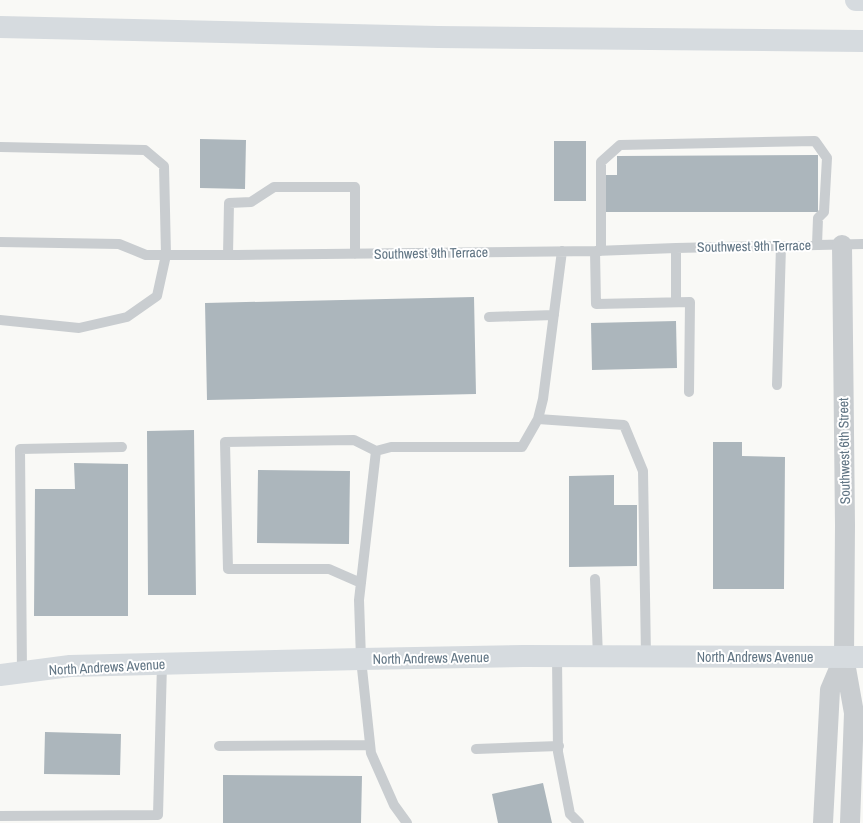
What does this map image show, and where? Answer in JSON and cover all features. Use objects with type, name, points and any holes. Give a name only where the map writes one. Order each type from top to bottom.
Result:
[{"type":"main road","points":[[856,0],[863,0]]},
{"type":"main road","points":[[0,27],[453,37],[863,41]]},
{"type":"main road","name":"North Andrews Avenue","points":[[0,675],[70,666],[361,659],[557,657],[854,657]]},
{"type":"street","name":"Southwest 6th Street","points":[[842,245],[845,525],[854,657],[854,713],[850,823]]},
{"type":"street","name":"Southwest 6th Street","points":[[823,823],[830,690],[854,657]]},
{"type":"lane","points":[[689,392],[690,302],[596,304],[602,162],[620,146],[816,141],[827,158],[824,212],[818,218],[817,245]]},
{"type":"lane","points":[[0,147],[145,150],[164,166],[166,255],[157,296],[127,317],[79,328],[0,320]]},
{"type":"lane","points":[[228,255],[229,203],[251,202],[274,187],[355,187],[356,254]]},
{"type":"lane","name":"Southwest 9th Terrace","points":[[0,242],[119,244],[146,255],[598,251],[863,244]]},
{"type":"lane","points":[[777,385],[781,246]]},
{"type":"lane","points":[[676,248],[676,302]]},
{"type":"lane","points":[[361,583],[329,569],[228,569],[225,442],[354,440],[376,451],[391,447],[522,447],[538,420],[543,400],[562,251]]},
{"type":"lane","points":[[489,317],[554,315]]},
{"type":"lane","points":[[538,420],[624,425],[643,471],[646,657]]},
{"type":"lane","points":[[22,672],[20,449],[122,447]]},
{"type":"lane","points":[[376,451],[359,600],[361,659],[371,753],[394,805],[406,823]]},
{"type":"lane","points":[[595,579],[598,657]]},
{"type":"lane","points":[[557,657],[558,752],[570,814],[579,823]]},
{"type":"lane","points":[[0,816],[158,815],[162,664]]},
{"type":"lane","points":[[219,746],[370,745]]},
{"type":"lane","points":[[476,749],[559,746]]},
{"type":"building","points":[[200,139],[246,140],[245,189],[200,188]]},
{"type":"building","points":[[554,141],[586,141],[586,201],[554,201]]},
{"type":"building","points":[[818,155],[818,212],[604,212],[604,175],[617,175],[617,156]]},
{"type":"building","points":[[474,297],[476,394],[207,400],[205,303]]},
{"type":"building","points":[[676,321],[677,368],[592,370],[591,323]]},
{"type":"building","points":[[194,430],[196,595],[148,595],[147,431]]},
{"type":"building","points":[[713,442],[742,442],[742,456],[785,457],[784,589],[713,589]]},
{"type":"building","points":[[74,463],[128,464],[128,616],[34,616],[35,489],[75,489]]},
{"type":"building","points":[[258,470],[350,471],[349,544],[257,543]]},
{"type":"building","points":[[614,475],[614,505],[637,505],[637,566],[569,567],[569,476]]},
{"type":"building","points":[[45,732],[121,734],[120,775],[44,774]]},
{"type":"building","points":[[223,775],[362,776],[361,823],[223,823]]},
{"type":"building","points":[[543,783],[552,823],[498,823],[492,794]]}]
